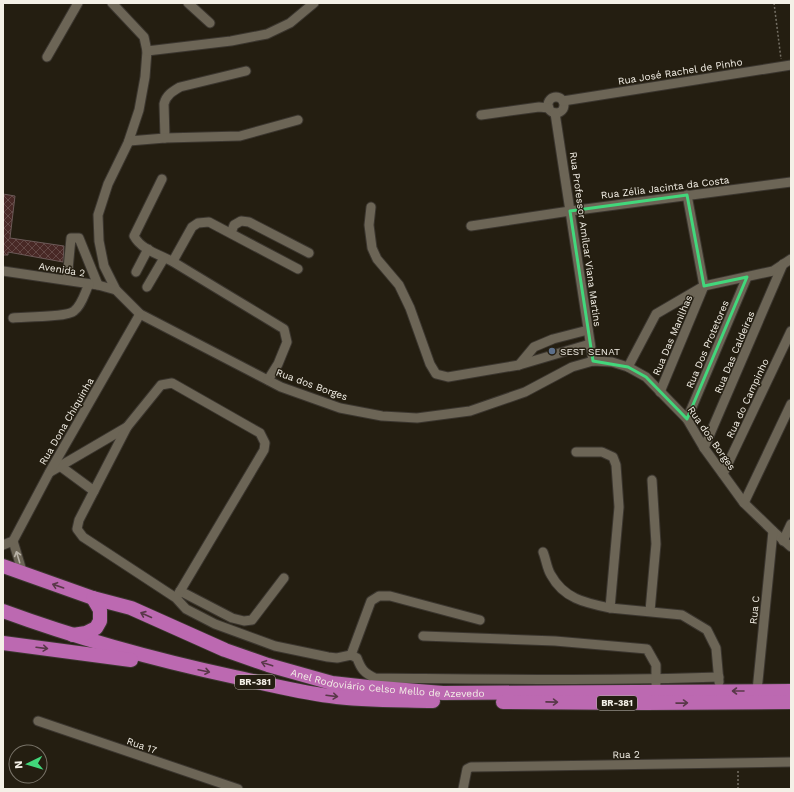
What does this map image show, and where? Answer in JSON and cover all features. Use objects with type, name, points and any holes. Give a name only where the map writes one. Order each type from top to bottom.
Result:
[{"type":"highway","name":"Anel Rodoviário Celso Mello de Azevedo","points":[[3,566],[93,598],[131,608],[225,650],[268,665],[332,683],[443,693],[656,685],[720,691],[791,691]]},
{"type":"highway","points":[[72,636],[86,633],[96,628],[100,621],[100,610],[93,598]]},
{"type":"highway","name":"Anel Rodoviário Celso Mello de Azevedo","points":[[3,611],[72,636],[185,667],[330,696],[364,699],[645,703],[791,702]]},
{"type":"highway","points":[[3,643],[185,667]]},
{"type":"street","points":[[47,57],[78,3]]},
{"type":"street","name":"Rua dos Borges","points":[[112,3],[144,37],[147,51],[145,77],[139,110],[128,141],[108,184],[98,215],[98,241],[104,266],[116,290],[140,314],[282,387],[340,408],[382,416],[417,418],[470,411],[525,392],[572,367],[593,361],[612,362],[628,367],[646,377],[687,419],[704,448],[744,503],[787,544]]},
{"type":"street","points":[[188,3],[210,23]]},
{"type":"street","points":[[147,51],[231,41],[268,34],[290,23],[314,3]]},
{"type":"street","name":"Rua José Rachel de Pinho","points":[[481,114],[556,108],[787,66]]},
{"type":"street","points":[[165,138],[164,104],[165,99],[172,92],[180,87],[246,71]]},
{"type":"street","name":"Rua Professor Amílcar Viana Martins","points":[[556,108],[593,361]]},
{"type":"street","points":[[128,141],[165,138],[240,136],[298,120]]},
{"type":"street","points":[[162,179],[134,236],[137,242],[284,329],[287,342],[278,364],[268,380]]},
{"type":"street","name":"Rua Zélia Jacinta da Costa","points":[[471,226],[570,211],[791,182]]},
{"type":"street","points":[[687,195],[704,286]]},
{"type":"street","points":[[371,207],[369,225],[372,248],[377,260],[398,285],[410,308],[430,364],[436,374],[448,377],[519,366],[590,344]]},
{"type":"street","points":[[231,233],[234,226],[241,221],[249,222],[309,253]]},
{"type":"street","points":[[147,287],[192,226],[198,223],[209,222],[298,269]]},
{"type":"street","points":[[13,318],[74,312],[94,285],[75,238],[67,280]]},
{"type":"street","points":[[136,272],[148,249]]},
{"type":"street","points":[[628,367],[656,314],[704,286],[773,271],[791,259]]},
{"type":"street","name":"Rua Das Caldeiras","points":[[704,448],[783,264]]},
{"type":"street","name":"Avenida 2","points":[[3,271],[67,280],[116,290]]},
{"type":"street","name":"Rua Dos Protetores","points":[[687,419],[747,277]]},
{"type":"street","name":"Rua Das Manilhas","points":[[660,392],[704,286]]},
{"type":"street","name":"Rua Dona Chiquinha","points":[[13,541],[49,473],[140,314]]},
{"type":"street","points":[[519,366],[534,347],[553,339],[588,330]]},
{"type":"street","name":"Rua do Campinho","points":[[723,474],[791,331]]},
{"type":"street","points":[[178,594],[264,450],[265,443],[260,433],[172,382],[161,385],[127,427],[79,520],[77,529],[83,537],[178,594],[232,618],[244,621],[252,620],[258,614],[284,578]]},
{"type":"street","points":[[744,503],[791,404]]},
{"type":"street","points":[[49,473],[127,427]]},
{"type":"street","points":[[576,452],[602,452],[613,457],[616,464],[619,507],[610,608]]},
{"type":"street","points":[[60,466],[94,491]]},
{"type":"street","points":[[650,611],[656,544],[652,480]]},
{"type":"street","points":[[787,544],[791,524]]},
{"type":"street","name":"Rua C","points":[[757,691],[773,531]]},
{"type":"street","points":[[3,545],[13,541],[23,574]]},
{"type":"street","points":[[543,552],[551,575],[566,593],[582,602],[610,608],[682,615],[707,630],[716,648],[720,691]]},
{"type":"street","points":[[178,594],[186,608],[215,624],[275,646],[328,657],[337,658],[351,655],[357,658],[366,674],[375,678],[506,680],[656,685],[719,677]]},
{"type":"street","points":[[351,655],[371,601],[379,596],[390,596],[480,620]]},
{"type":"street","points":[[423,636],[555,641],[647,649],[656,665],[656,685]]},
{"type":"street","name":"Rua 17","points":[[38,721],[232,788]]},
{"type":"street","name":"Rua 2","points":[[463,789],[465,774],[467,769],[471,767],[791,762]]},
{"type":"path","points":[[774,3],[787,66]]},
{"type":"path","points":[[738,763],[738,789]]},
{"type":"highlighted area","points":[[687,195],[704,286],[747,277],[687,419],[646,377],[628,367],[593,361],[570,211]]},
{"type":"building","points":[[3,194],[15,196],[10,238],[64,246],[63,262],[8,252],[8,255],[3,255]]},
{"type":"place","name":"SEST SENAT","points":[[552,351]]}]
